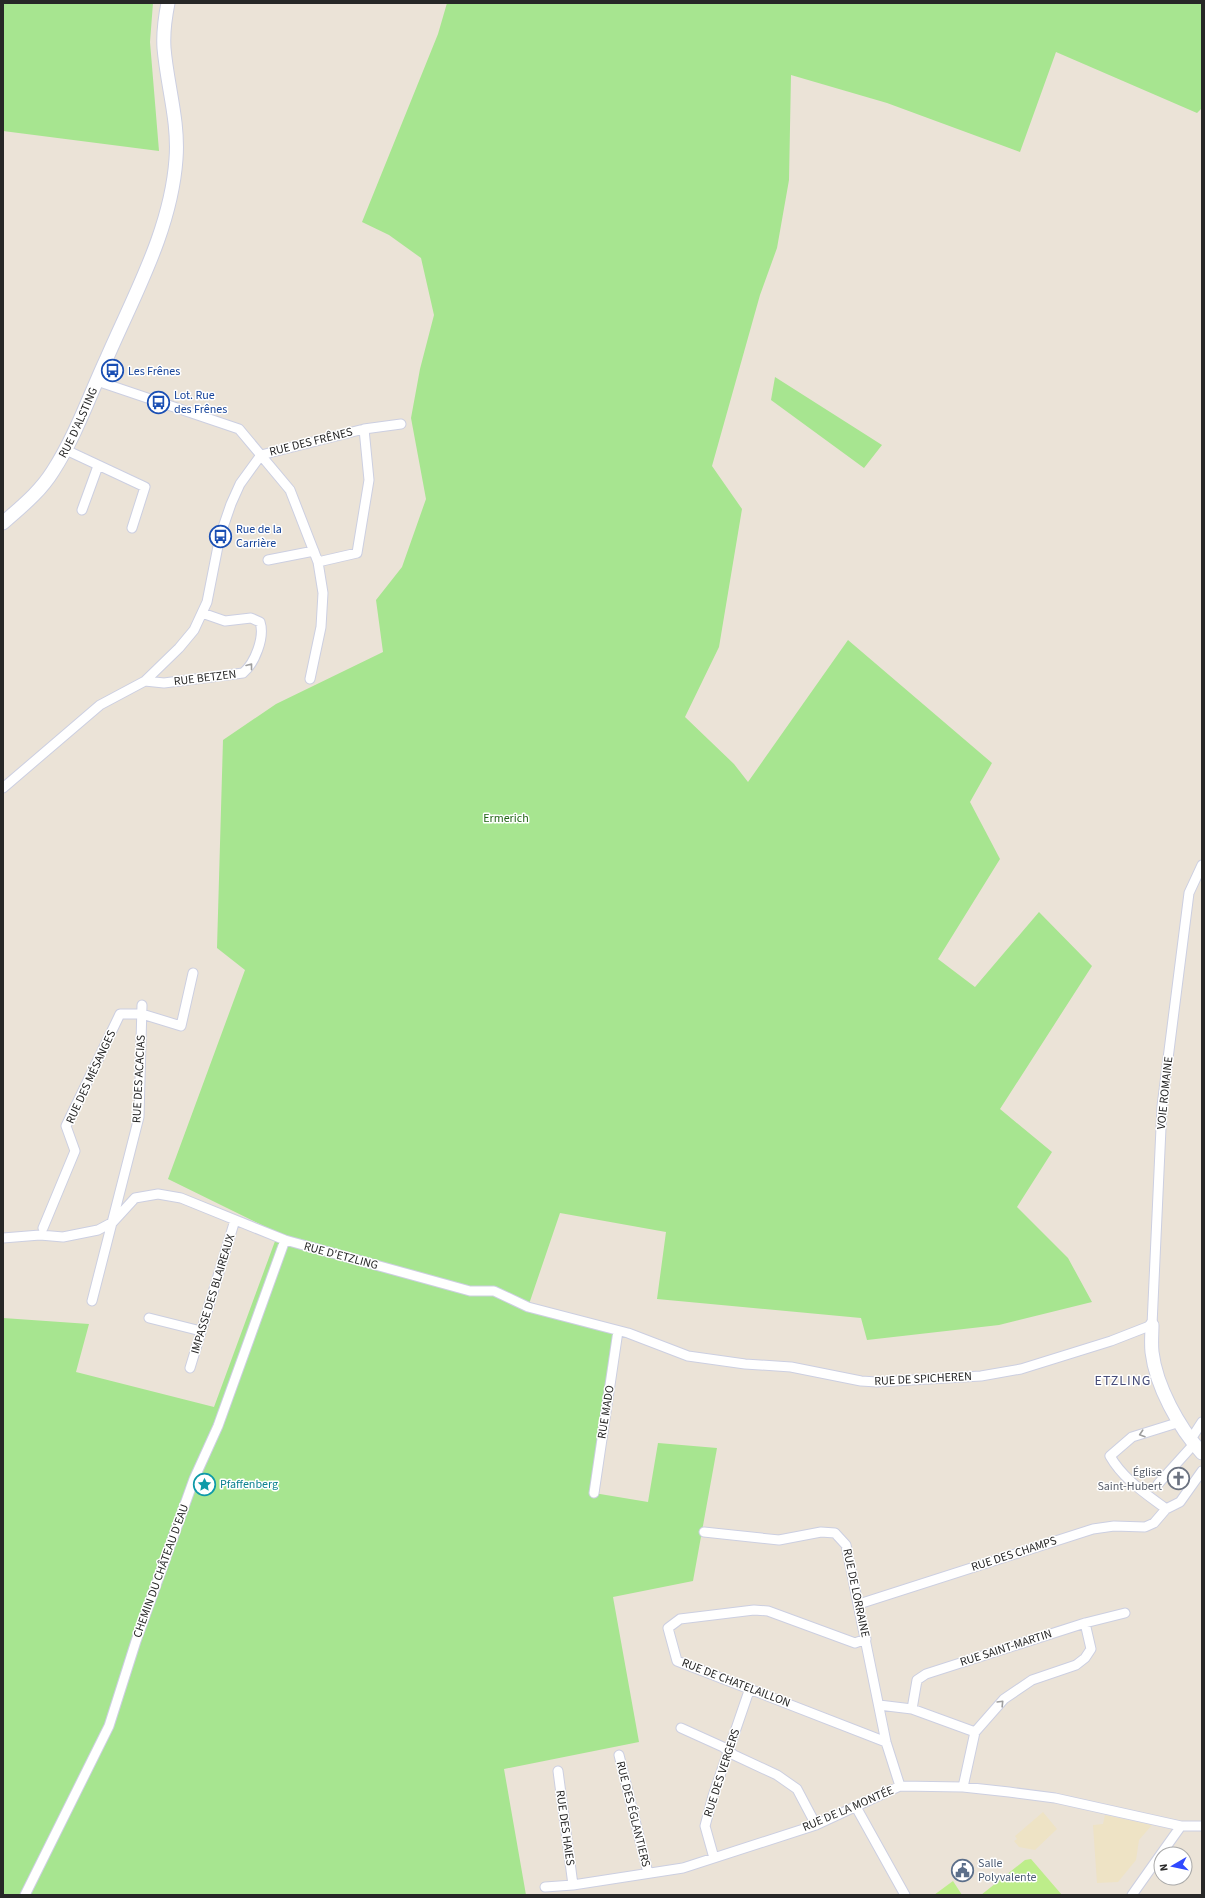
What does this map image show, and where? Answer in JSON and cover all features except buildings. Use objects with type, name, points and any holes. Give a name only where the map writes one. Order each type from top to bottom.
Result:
[{"type":"main road","name":"RUE D'ALSTING","points":[[3,523],[42,487],[66,450],[145,271],[166,217],[174,183],[177,156],[176,132],[164,45],[164,31],[168,3]]},
{"type":"main road","points":[[1152,1324],[1152,1351],[1158,1378],[1180,1422],[1196,1445]]},
{"type":"street","name":"RUE DES FRÊNES","points":[[96,381],[240,429],[261,455],[364,429],[401,424]]},
{"type":"street","points":[[318,562],[357,553],[369,480],[364,429]]},
{"type":"street","points":[[66,450],[145,487],[132,528]]},
{"type":"street","points":[[3,788],[100,705],[145,681],[179,648],[194,630],[207,602],[220,536],[231,504],[240,484],[261,455],[290,490],[318,562],[323,593],[321,627],[310,679]]},
{"type":"street","points":[[82,510],[98,466]]},
{"type":"street","points":[[268,560],[314,551]]},
{"type":"street","name":"RUE BETZEN","points":[[145,681],[164,683],[244,673],[249,668],[256,658],[262,628],[260,622],[251,618],[225,621],[202,613]]},
{"type":"street","name":"VOIE ROMAINE","points":[[1152,1324],[1162,1106],[1189,893],[1202,865]]},
{"type":"street","points":[[1189,893],[1202,882]]},
{"type":"street","points":[[142,1014],[181,1026],[193,973]]},
{"type":"street","name":"RUE DES ACACIAS","points":[[92,1301],[139,1117],[142,1005]]},
{"type":"street","name":"RUE DES MÉSANGES","points":[[43,1228],[75,1151],[66,1126],[120,1014],[142,1014]]},
{"type":"street","name":"RUE D'ETZLING","points":[[3,1238],[40,1235],[63,1237],[98,1230],[113,1222],[135,1198],[158,1194],[181,1198],[285,1240],[470,1291],[494,1291],[528,1307],[618,1330],[688,1356]]},
{"type":"street","name":"IMPASSE DES BLAIREAUX","points":[[190,1368],[235,1220]]},
{"type":"street","name":"CHEMIN DU CHÂTEAU D'EAU","points":[[25,1895],[109,1726],[136,1641],[194,1479],[218,1426],[285,1240]]},
{"type":"street","points":[[149,1318],[201,1331]]},
{"type":"street","name":"RUE DE SPICHEREN","points":[[688,1356],[745,1364],[791,1368],[861,1381],[877,1382],[981,1376],[1021,1369],[1111,1341],[1152,1324]]},
{"type":"street","name":"RUE MADO","points":[[594,1493],[618,1330]]},
{"type":"street","points":[[1166,1509],[1132,1483],[1117,1469],[1110,1456],[1132,1437],[1180,1422]]},
{"type":"street","points":[[1158,1484],[1196,1445],[1202,1422]]},
{"type":"street","name":"RUE DES CHAMPS","points":[[859,1604],[1093,1529],[1114,1526],[1145,1527],[1154,1523],[1166,1509],[1180,1502],[1202,1471]]},
{"type":"street","name":"RUE DE LORRAINE","points":[[704,1532],[779,1540],[821,1532],[835,1533],[846,1545],[886,1742],[900,1786]]},
{"type":"street","name":"RUE DE CHATELAILLON","points":[[866,1639],[855,1643],[768,1611],[754,1610],[680,1619],[668,1628],[676,1661],[750,1688],[886,1742]]},
{"type":"street","name":"RUE SAINT-MARTIN","points":[[912,1709],[917,1680],[926,1674],[1085,1623],[1125,1613]]},
{"type":"street","points":[[963,1787],[975,1732],[1004,1699],[1032,1680],[1076,1665],[1085,1658],[1091,1649],[1085,1623]]},
{"type":"street","name":"RUE DES VERGERS","points":[[714,1858],[705,1826],[728,1751],[750,1688]]},
{"type":"street","points":[[879,1706],[912,1709],[975,1732]]},
{"type":"street","points":[[681,1728],[777,1774],[797,1789],[816,1825]]},
{"type":"street","name":"RUE DES ÉGLANTIERS","points":[[619,1755],[648,1873]]},
{"type":"street","name":"RUE DES HAIES","points":[[558,1771],[573,1885]]},
{"type":"street","name":"RUE DE LA MONTÉE","points":[[545,1887],[573,1885],[683,1868],[816,1825],[900,1786],[963,1787],[1055,1798],[1181,1826],[1202,1826]]},
{"type":"street","points":[[856,1807],[905,1895]]},
{"type":"street","points":[[1167,1846],[1181,1826]]},
{"type":"street","points":[[1132,1895],[1153,1865]]},
{"type":"shaded area","points":[[1043,1812],[1057,1829],[1035,1850],[1019,1847],[1014,1841],[1017,1839],[1015,1836]]},
{"type":"shaded area","points":[[1105,1815],[1152,1825],[1139,1840],[1136,1860],[1118,1882],[1097,1883],[1093,1825],[1103,1824]]},
{"type":"green space","points":[[3,3],[153,3],[150,42],[159,151],[3,131]]},
{"type":"green space","name":"Ermerich","points":[[447,3],[1202,3],[1202,108],[1197,113],[1056,52],[1020,152],[887,103],[791,75],[789,180],[777,248],[760,295],[712,466],[742,509],[719,647],[685,717],[734,764],[748,782],[848,640],[992,763],[970,802],[1000,859],[938,959],[975,987],[1039,912],[1092,966],[1000,1109],[1052,1152],[1017,1207],[1068,1258],[1092,1302],[999,1325],[867,1340],[861,1318],[657,1299],[666,1232],[560,1213],[528,1307],[618,1331],[594,1493],[648,1502],[658,1443],[717,1448],[693,1581],[613,1597],[639,1742],[504,1769],[526,1895],[3,1895],[3,1318],[89,1324],[76,1372],[214,1407],[278,1233],[168,1179],[245,970],[217,948],[223,740],[276,704],[383,652],[376,600],[402,567],[426,499],[411,418],[420,369],[434,315],[421,258],[389,235],[362,222],[438,34]]},
{"type":"green space","points":[[775,377],[882,445],[864,468],[771,400]]},
{"type":"green space","points":[[1031,1859],[1062,1895],[981,1895],[1025,1860]]},
{"type":"green space","points":[[953,1881],[962,1895],[934,1895]]},
{"type":"place","name":"Les Frênes","points":[[112,371]]},
{"type":"place","name":"Lot. Rue des Frênes","points":[[159,402]]},
{"type":"place","name":"Rue de la Carrière","points":[[220,536]]},
{"type":"place","name":"Église Saint-Hubert","points":[[1178,1479]]},
{"type":"place","name":"Pfaffenberg","points":[[204,1484]]},
{"type":"place","name":"Salle Polyvalente","points":[[963,1870]]},
{"type":"district","name":"ETZLING","points":[[1123,1381]]}]
